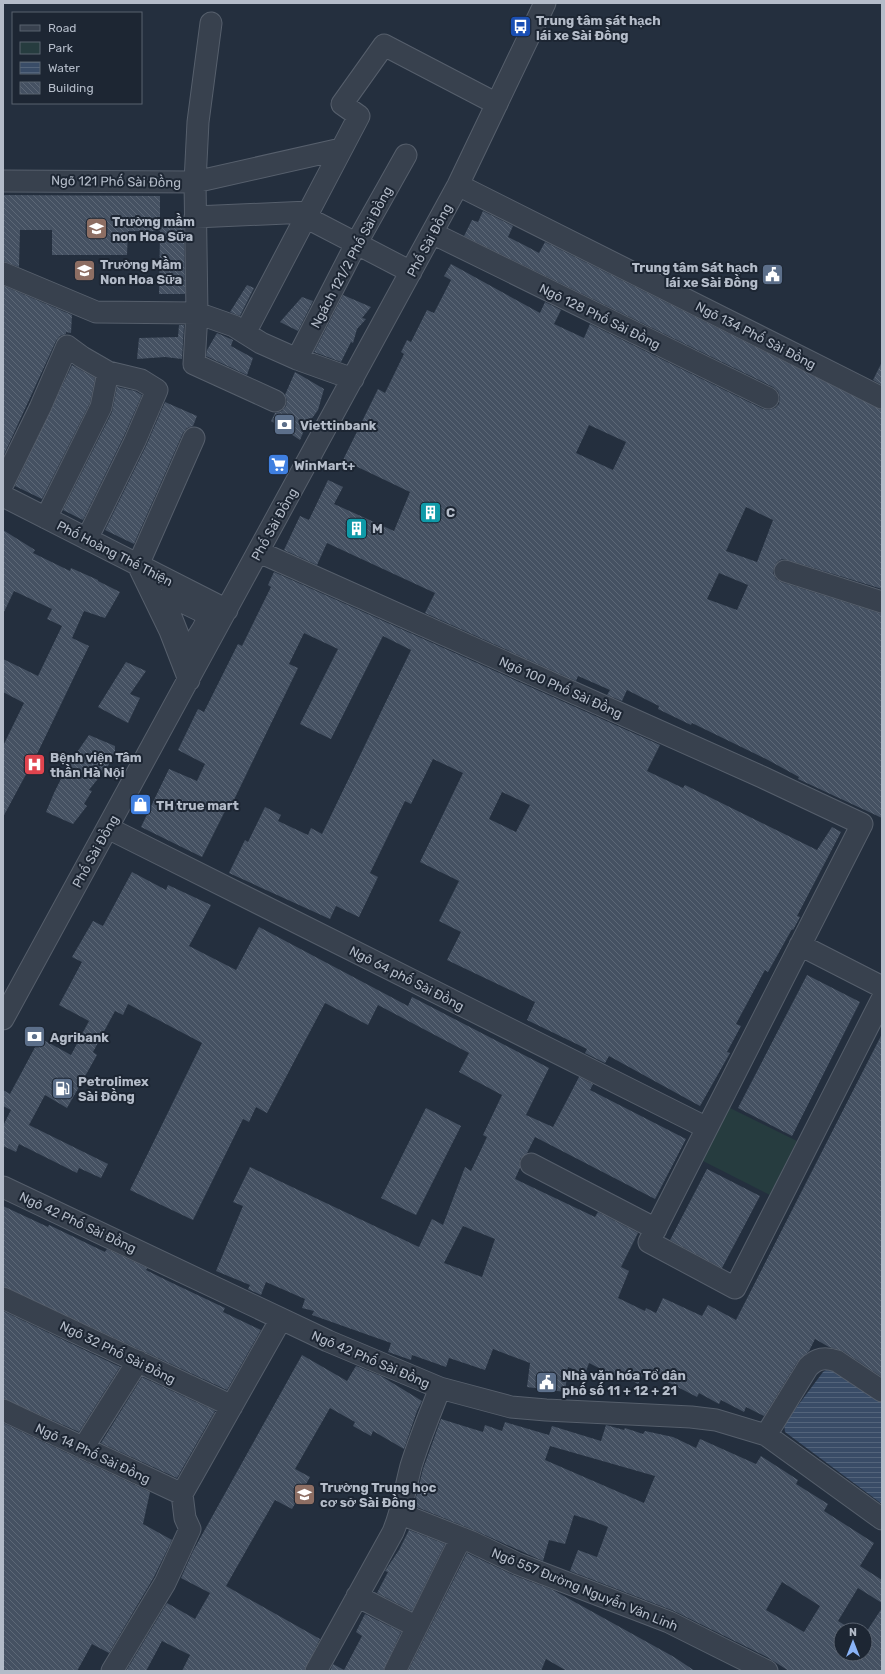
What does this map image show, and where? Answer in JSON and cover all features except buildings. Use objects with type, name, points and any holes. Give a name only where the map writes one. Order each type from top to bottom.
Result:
[{"type":"street","name":"Phố Sài Đồng","points":[[3,1019],[458,186],[545,3]]},
{"type":"street","points":[[211,23],[198,122],[195,182],[341,149]]},
{"type":"street","points":[[245,332],[359,116],[342,104],[384,45],[497,104]]},
{"type":"street","name":"Ngách 121/2 Phố Sài Đồng","points":[[297,359],[356,244],[406,155]]},
{"type":"street","name":"Ngõ 121 Phố Sài Đồng","points":[[3,181],[195,182],[197,313],[194,364],[274,401]]},
{"type":"street","name":"Ngõ 134 Phố Sài Đồng","points":[[458,186],[882,398]]},
{"type":"street","points":[[196,217],[308,212]]},
{"type":"street","points":[[308,212],[313,221],[411,272]]},
{"type":"street","name":"Ngõ 128 Phố Sài Đồng","points":[[432,233],[768,398]]},
{"type":"street","points":[[3,273],[96,312],[197,313],[234,326],[261,343],[297,359],[353,379]]},
{"type":"street","points":[[3,484],[40,408],[67,346],[82,358],[108,372],[141,380],[157,390],[135,441],[87,539]]},
{"type":"street","points":[[46,518],[100,407],[108,372]]},
{"type":"street","points":[[189,680],[170,631],[138,565],[194,438]]},
{"type":"street","name":"Phố Hoàng Thế Thiện","points":[[3,496],[227,610]]},
{"type":"street","name":"Ngõ 100 Phố Sài Đồng","points":[[259,552],[762,777],[862,824],[800,945]]},
{"type":"street","points":[[785,571],[882,602]]},
{"type":"street","name":"Ngõ 64 phố Sài Đồng","points":[[108,828],[707,1128]]},
{"type":"street","points":[[882,987],[800,945],[649,1242],[735,1288],[882,999]]},
{"type":"street","points":[[531,1164],[656,1229]]},
{"type":"street","name":"Ngõ 42 Phố Sài Đồng","points":[[3,1186],[328,1341],[440,1388],[511,1407],[691,1417],[716,1420],[766,1435],[882,1519]]},
{"type":"street","name":"Ngõ 32 Phố Sài Đồng","points":[[3,1298],[232,1406]]},
{"type":"street","points":[[112,1671],[165,1583],[190,1529],[185,1518],[182,1494],[282,1319]]},
{"type":"street","points":[[766,1435],[808,1367],[813,1362],[821,1359],[837,1361],[882,1391]]},
{"type":"street","points":[[83,1448],[138,1361]]},
{"type":"street","points":[[316,1671],[390,1538],[401,1514],[416,1449],[440,1388]]},
{"type":"street","name":"Ngõ 14 Phố Sài Đồng","points":[[3,1410],[182,1494]]},
{"type":"street","name":"Ngõ 557 Đường Nguyễn Văn Linh","points":[[401,1514],[461,1538],[518,1564],[669,1622],[766,1671]]},
{"type":"street","points":[[395,1671],[461,1538]]},
{"type":"street","points":[[358,1596],[417,1627]]},
{"type":"green space","points":[[728,1107],[797,1141],[770,1195],[701,1160]]},
{"type":"water","points":[[826,1370],[837,1371],[882,1402],[882,1504],[785,1432],[784,1424]]},
{"type":"place","name":"Trung tâm sát hạch lái xe Sài Đồng","points":[[520,27]]},
{"type":"place","name":"Trường mầm non Hoa Sữa","points":[[97,228]]},
{"type":"place","name":"Trường Mầm Non Hoa Sữa","points":[[84,271]]},
{"type":"place","name":"Trung tâm Sát hạch lái xe Sài Đồng","points":[[773,274]]},
{"type":"place","name":"Viettinbank","points":[[285,425]]},
{"type":"place","name":"WinMart+","points":[[278,465]]},
{"type":"place","name":"C","points":[[430,512]]},
{"type":"place","name":"M","points":[[356,528]]},
{"type":"place","name":"Bệnh viện Tâm thần Hà Nội","points":[[35,764]]},
{"type":"place","name":"TH true mart","points":[[140,805]]},
{"type":"place","name":"Agribank","points":[[34,1037]]},
{"type":"place","name":"Petrolimex Sài Đồng","points":[[62,1088]]},
{"type":"place","name":"Nhà văn hóa Tổ dân phố số 11 + 12 + 21","points":[[547,1382]]},
{"type":"place","name":"Trường Trung học cơ sở Sài Đồng","points":[[305,1494]]}]
